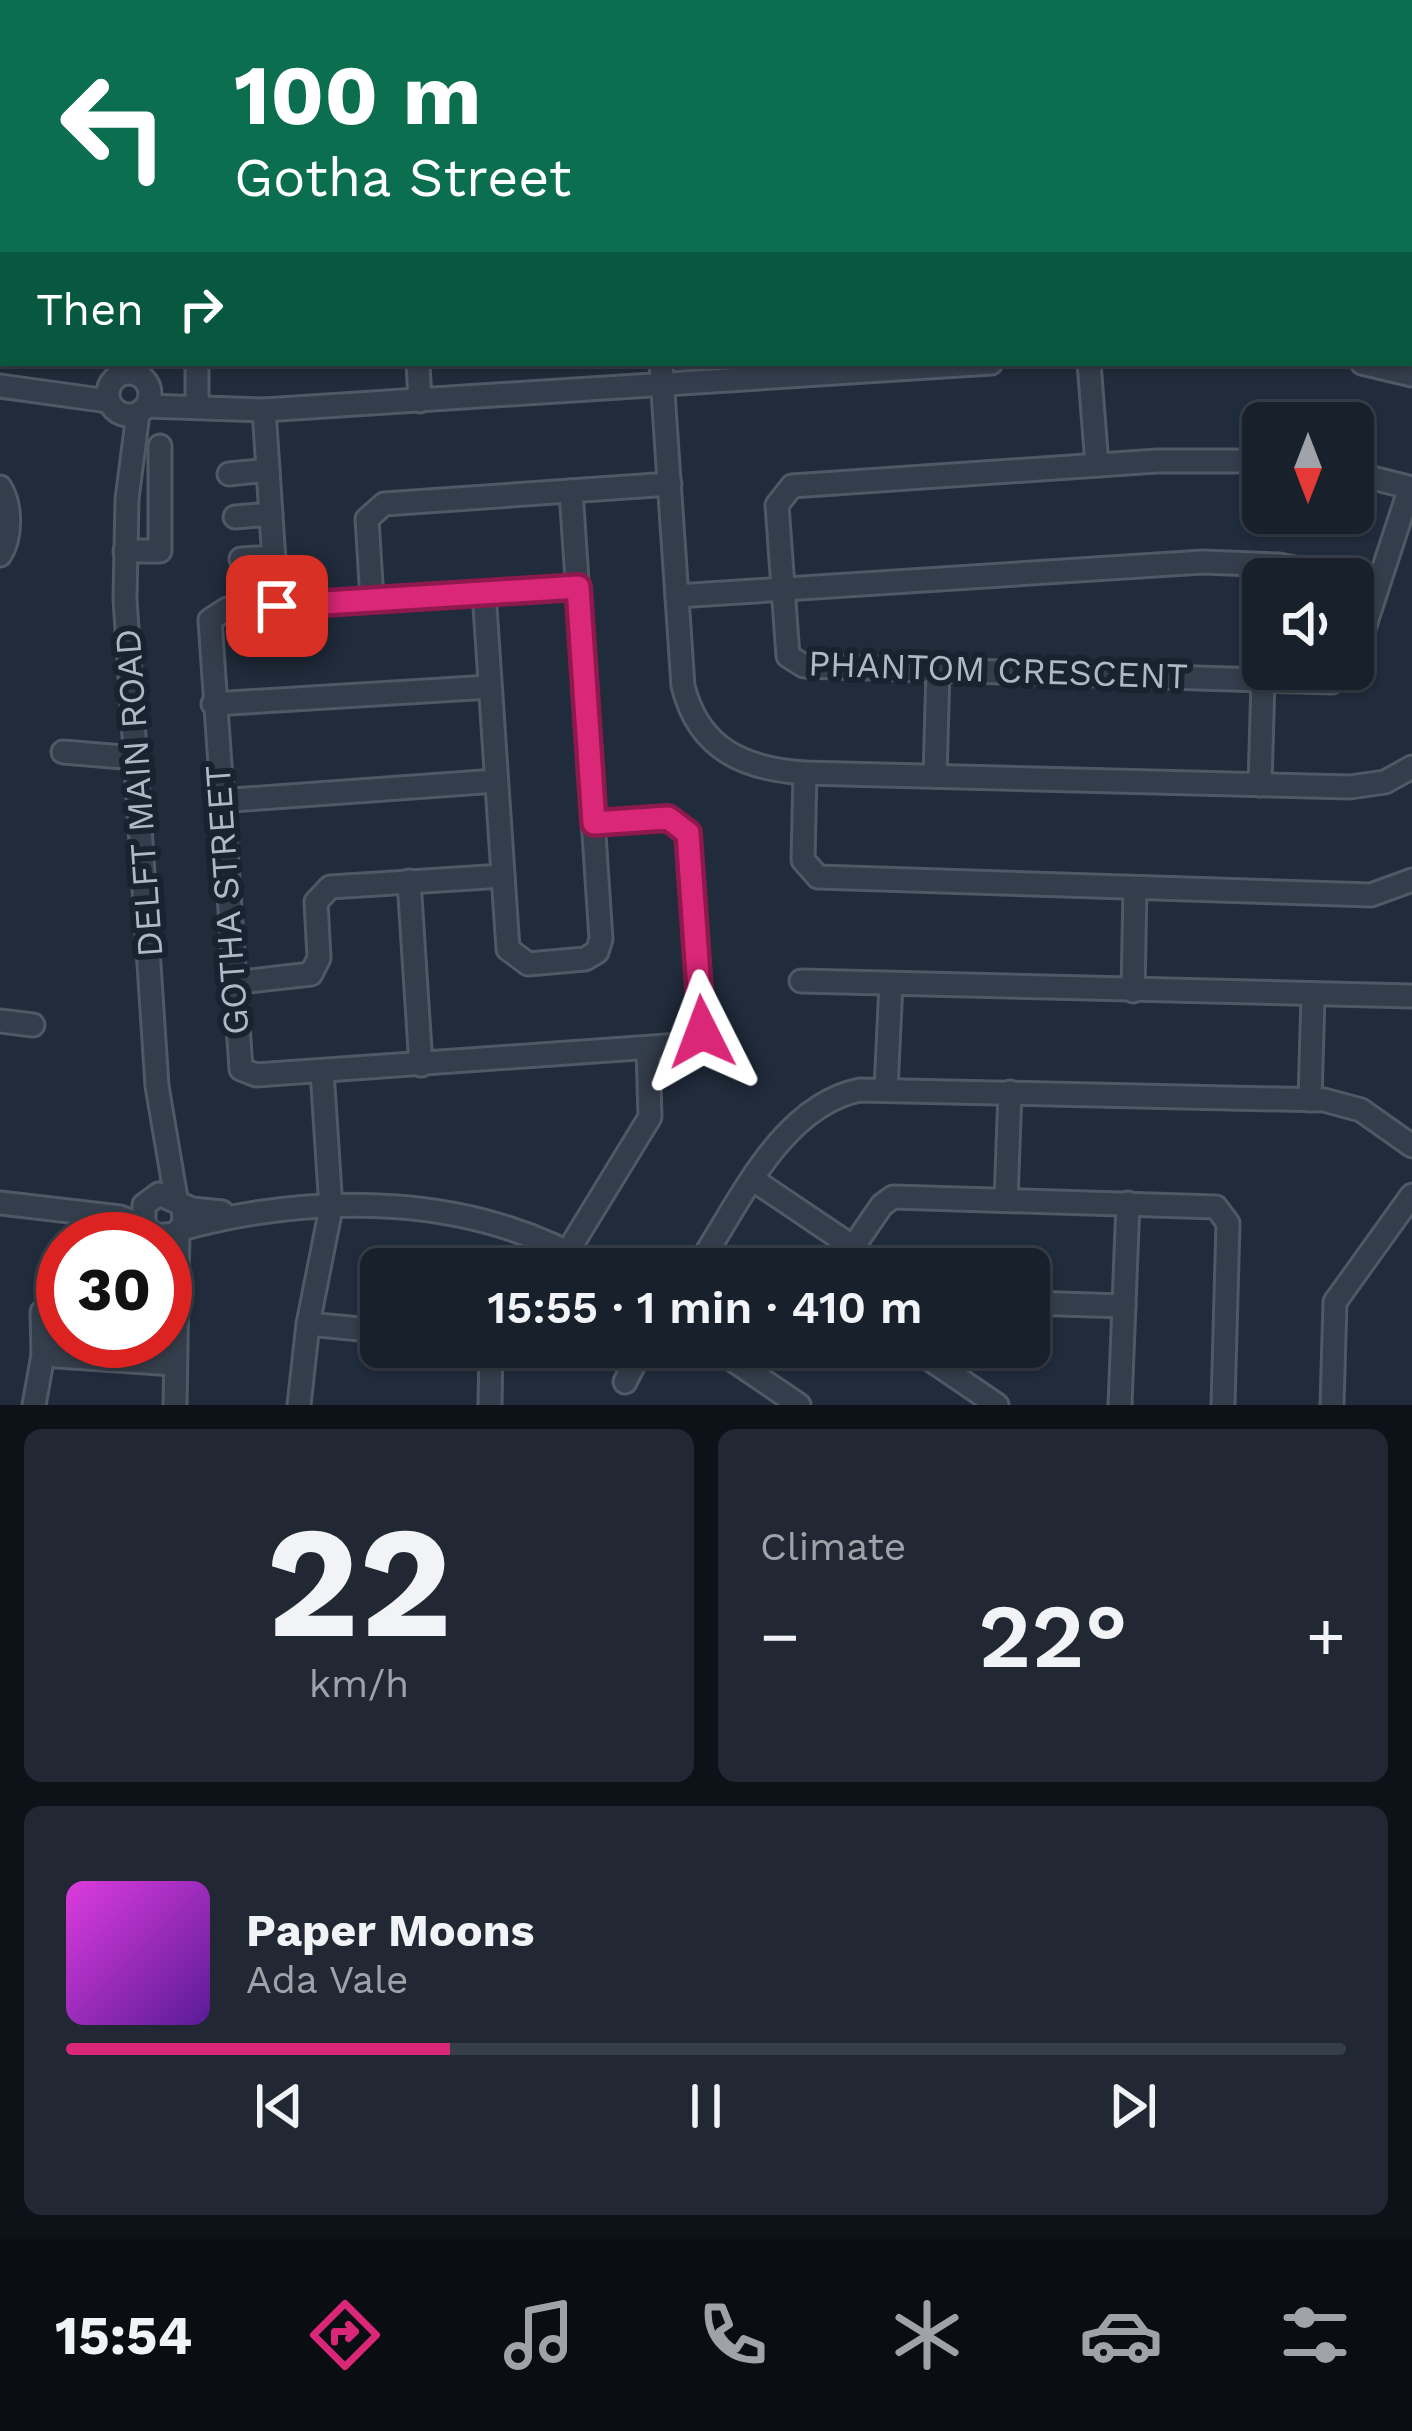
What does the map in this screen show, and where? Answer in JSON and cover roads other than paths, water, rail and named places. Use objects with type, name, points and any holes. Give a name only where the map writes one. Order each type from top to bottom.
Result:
[{"type":"street","points":[[198,366],[207,404]]},
{"type":"street","points":[[418,366],[420,400]]},
{"type":"street","points":[[10,387],[129,388],[264,410],[420,400],[661,374],[891,366]]},
{"type":"street","points":[[1089,366],[1097,465]]},
{"type":"street","points":[[1374,366],[1412,375]]},
{"type":"street","points":[[661,374],[683,686],[697,723],[737,760],[763,770],[805,773],[1260,785],[1362,787],[1410,774]]},
{"type":"street","name":"DELFT MAIN ROAD","points":[[129,388],[125,551],[157,1086],[150,1212]]},
{"type":"street","points":[[264,410],[277,606]]},
{"type":"street","points":[[125,551],[160,550],[160,446]]},
{"type":"street","name":"PHANTOM CRESCENT","points":[[1242,462],[1097,465],[791,486],[777,505],[786,650],[795,664],[1242,679]]},
{"type":"street","points":[[229,474],[268,470]]},
{"type":"street","name":"PHANTOM CRESCENT","points":[[1374,478],[1411,488],[1374,602]]},
{"type":"street","points":[[372,600],[368,519],[384,503],[670,484]]},
{"type":"street","points":[[0,487],[8,505],[0,555]]},
{"type":"street","points":[[484,592],[507,944],[514,958],[529,964],[594,956],[602,940],[571,491]]},
{"type":"street","points":[[126,507],[161,514]]},
{"type":"street","points":[[235,517],[271,514]]},
{"type":"street","points":[[241,560],[274,557]]},
{"type":"street","points":[[676,596],[1204,562],[1242,564]]},
{"type":"street","points":[[1374,586],[1379,587]]},
{"type":"street","name":"GOTHA STREET","points":[[578,587],[227,609],[210,620],[241,1069],[256,1076],[689,1046],[702,1032],[688,833],[668,818],[594,823]]},
{"type":"street","points":[[935,776],[938,670]]},
{"type":"street","points":[[213,704],[490,687]]},
{"type":"street","points":[[1260,785],[1263,690]]},
{"type":"street","points":[[63,752],[135,758]]},
{"type":"street","points":[[805,773],[803,860],[814,876],[1378,896],[1412,880]]},
{"type":"street","points":[[219,802],[496,781]]},
{"type":"street","points":[[232,983],[302,979],[314,970],[319,958],[316,902],[325,889],[503,876]]},
{"type":"street","points":[[409,881],[421,1065]]},
{"type":"street","points":[[1133,991],[1135,888]]},
{"type":"street","points":[[801,981],[1412,996]]},
{"type":"street","points":[[886,1089],[891,984]]},
{"type":"street","points":[[1310,1100],[1313,996]]},
{"type":"street","points":[[0,1022],[33,1025]]},
{"type":"street","points":[[570,1248],[645,1130],[652,1107],[648,1050]]},
{"type":"street","points":[[299,1405],[308,1324],[331,1208],[322,1071]]},
{"type":"street","name":"DELFT MAIN ROAD","points":[[157,1086],[179,1212]]},
{"type":"street","points":[[710,1248],[805,1114],[848,1092],[886,1089],[1310,1100],[1361,1110],[1412,1147]]},
{"type":"street","points":[[1006,1201],[1010,1092]]},
{"type":"street","points":[[755,1180],[853,1247],[893,1197],[1212,1206],[1226,1215],[1223,1405]]},
{"type":"street","points":[[152,1212],[159,1194],[176,1212]]},
{"type":"street","points":[[1332,1405],[1335,1303],[1412,1195]]},
{"type":"street","points":[[0,1203],[84,1212]]},
{"type":"street","points":[[1120,1405],[1128,1203]]},
{"type":"street","points":[[192,1216],[429,1208],[513,1228],[561,1248]]},
{"type":"street","points":[[1050,1304],[1124,1306]]},
{"type":"street","points":[[308,1324],[360,1328]]},
{"type":"street","points":[[34,1405],[41,1368]]},
{"type":"street","name":"DELFT MAIN ROAD","points":[[174,1368],[175,1405]]},
{"type":"street","points":[[490,1405],[491,1368]]},
{"type":"street","points":[[625,1382],[632,1368]]},
{"type":"street","points":[[745,1368],[799,1405]]},
{"type":"street","points":[[943,1368],[997,1405]]}]
